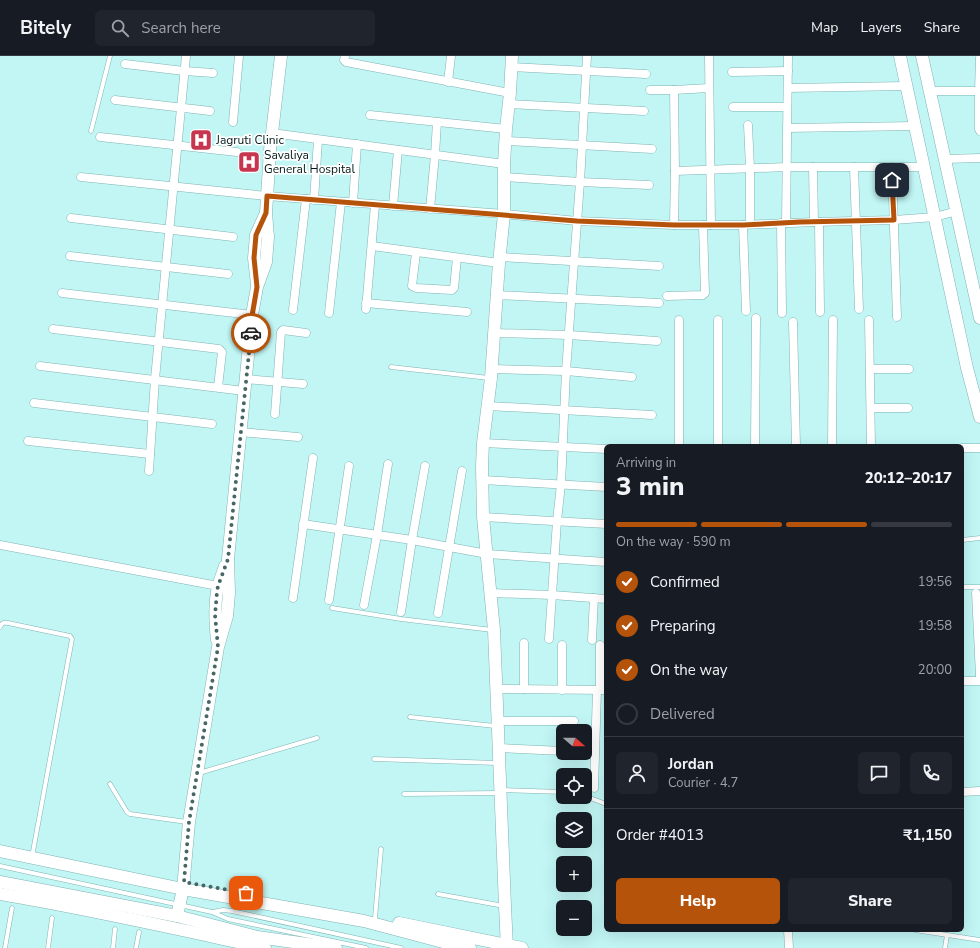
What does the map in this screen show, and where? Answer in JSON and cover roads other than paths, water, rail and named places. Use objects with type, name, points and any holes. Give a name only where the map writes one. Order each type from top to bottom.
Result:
[{"type":"street","points":[[149,471],[155,379],[186,56]]},
{"type":"street","points":[[233,122],[239,56]]},
{"type":"street","points":[[179,911],[184,885],[189,822],[218,647],[227,616],[229,593],[228,559],[252,316],[257,287],[254,258],[255,243],[256,235],[266,213],[270,150],[281,56]]},
{"type":"street","points":[[345,56],[344,61],[346,62],[448,82],[510,99],[584,108],[644,111]]},
{"type":"street","points":[[448,82],[451,56]]},
{"type":"street","points":[[549,639],[580,182],[587,56]]},
{"type":"street","points":[[709,56],[712,225]]},
{"type":"street","points":[[782,312],[787,167],[788,56]]},
{"type":"street","points":[[900,56],[967,368],[980,417]]},
{"type":"street","points":[[922,56],[980,318]]},
{"type":"street","points":[[980,58],[980,131]]},
{"type":"street","points":[[507,947],[504,906],[494,630],[483,517],[482,480],[483,443],[492,374],[504,214],[504,164],[512,62],[586,72],[646,74]]},
{"type":"street","points":[[125,64],[213,73]]},
{"type":"street","points":[[732,72],[788,71]]},
{"type":"street","points":[[788,88],[906,86]]},
{"type":"street","points":[[650,90],[709,88]]},
{"type":"street","points":[[674,90],[674,225]]},
{"type":"street","points":[[929,91],[979,90]]},
{"type":"street","points":[[115,100],[210,111]]},
{"type":"street","points":[[733,107],[788,107]]},
{"type":"street","points":[[370,115],[437,122],[506,135],[582,145],[652,149]]},
{"type":"street","points":[[430,209],[437,122]]},
{"type":"street","points":[[746,310],[747,224],[750,168],[748,125]]},
{"type":"street","points":[[787,128],[915,126]]},
{"type":"street","points":[[272,134],[504,164]]},
{"type":"street","points":[[100,137],[237,152]]},
{"type":"street","points":[[293,310],[318,140]]},
{"type":"street","points":[[353,203],[357,144]]},
{"type":"street","points":[[393,206],[398,150]]},
{"type":"street","points":[[945,159],[980,158]]},
{"type":"street","points":[[675,171],[787,167],[924,167]]},
{"type":"street","points":[[813,167],[820,312]]},
{"type":"street","points":[[854,167],[855,221],[860,309]]},
{"type":"street","points":[[892,167],[896,317]]},
{"type":"street","points":[[504,177],[649,185]]},
{"type":"street","points":[[81,178],[267,196],[577,221],[674,225],[894,220],[935,217],[956,211]]},
{"type":"street","points":[[330,313],[341,202]]},
{"type":"street","points":[[375,204],[366,306],[467,312]]},
{"type":"street","points":[[72,218],[233,237]]},
{"type":"street","points":[[667,296],[705,294],[703,225]]},
{"type":"street","points":[[372,246],[457,258],[574,261],[659,266]]},
{"type":"street","points":[[416,253],[412,286],[416,288],[452,290],[454,288],[457,258]]},
{"type":"street","points":[[70,256],[228,274]]},
{"type":"street","points":[[62,293],[252,316]]},
{"type":"street","points":[[497,295],[659,304]]},
{"type":"street","points":[[755,444],[756,318]]},
{"type":"street","points":[[679,320],[679,444]]},
{"type":"street","points":[[718,320],[718,444]]},
{"type":"street","points":[[832,444],[833,320]]},
{"type":"street","points":[[869,320],[871,444]]},
{"type":"street","points":[[793,322],[796,444]]},
{"type":"street","points":[[52,329],[219,349],[222,352],[218,387]]},
{"type":"street","points":[[275,414],[281,332],[283,330],[306,333]]},
{"type":"street","points":[[494,332],[658,341]]},
{"type":"street","points":[[40,366],[218,387],[277,381],[303,384]]},
{"type":"street","points":[[870,369],[909,369]]},
{"type":"street","points":[[492,374],[566,371],[632,376]]},
{"type":"street","points":[[34,402],[212,424]]},
{"type":"street","points":[[488,406],[652,415]]},
{"type":"street","points":[[871,408],[908,408]]},
{"type":"street","points":[[240,432],[298,438]]},
{"type":"street","points":[[28,441],[150,454]]},
{"type":"street","points":[[483,443],[604,449]]},
{"type":"street","points":[[964,448],[980,448]]},
{"type":"street","points":[[293,598],[313,458]]},
{"type":"street","points":[[364,605],[388,464]]},
{"type":"street","points":[[331,604],[349,466]]},
{"type":"street","points":[[401,612],[425,466]]},
{"type":"street","points":[[438,613],[462,471]]},
{"type":"street","points":[[482,480],[604,487]]},
{"type":"street","points":[[483,517],[604,524]]},
{"type":"street","points":[[303,524],[412,540],[487,554],[604,562]]},
{"type":"street","points":[[0,545],[218,586]]},
{"type":"street","points":[[218,647],[215,615],[218,586],[228,559]]},
{"type":"street","points":[[978,590],[980,676]]},
{"type":"street","points":[[490,593],[604,599]]},
{"type":"street","points":[[592,640],[594,598]]},
{"type":"street","points":[[524,643],[524,689]]},
{"type":"street","points":[[562,645],[562,690]]},
{"type":"street","points":[[594,788],[601,690],[600,645]]},
{"type":"street","points":[[964,681],[980,681]]},
{"type":"street","points":[[497,689],[601,690]]},
{"type":"street","points":[[498,723],[574,721]]},
{"type":"street","points":[[499,748],[556,750]]},
{"type":"street","points":[[964,792],[980,791]]},
{"type":"street","points":[[0,851],[376,918],[507,947],[522,948]]},
{"type":"street","points":[[0,882],[179,911],[262,945]]},
{"type":"street","points":[[184,885],[364,921],[470,948]]},
{"type":"street","points":[[0,894],[262,945],[336,948]]},
{"type":"street","points":[[788,932],[789,948]]},
{"type":"lane","points":[[91,131],[110,56]]},
{"type":"lane","points":[[391,367],[492,374]]},
{"type":"lane","points":[[964,540],[980,538]]},
{"type":"lane","points":[[964,586],[978,590]]},
{"type":"lane","points":[[331,604],[386,617],[494,630]]},
{"type":"lane","points":[[0,627],[4,622],[8,622],[70,636],[72,638],[32,857]]},
{"type":"lane","points":[[410,717],[498,723]]},
{"type":"lane","points":[[197,773],[318,738]]},
{"type":"lane","points":[[374,759],[499,763]]},
{"type":"lane","points":[[110,784],[127,812],[130,814],[189,822]]},
{"type":"lane","points":[[404,794],[500,791],[556,792]]},
{"type":"lane","points":[[592,799],[604,803]]},
{"type":"lane","points":[[376,918],[381,849]]},
{"type":"lane","points":[[0,866],[179,911],[232,911],[401,948]]},
{"type":"lane","points":[[438,894],[504,906]]},
{"type":"lane","points":[[5,948],[12,908]]},
{"type":"lane","points":[[212,912],[228,919],[366,948]]},
{"type":"lane","points":[[48,948],[52,918]]},
{"type":"lane","points":[[113,948],[115,928]]},
{"type":"lane","points":[[136,948],[139,932]]},
{"type":"lane","points":[[928,932],[980,940]]},
{"type":"lane","points":[[945,948],[947,935]]},
{"type":"place","name":"Jagruti Clinic","points":[[201,140]]},
{"type":"place","name":"Savaliya General Hospital","points":[[249,162]]}]
